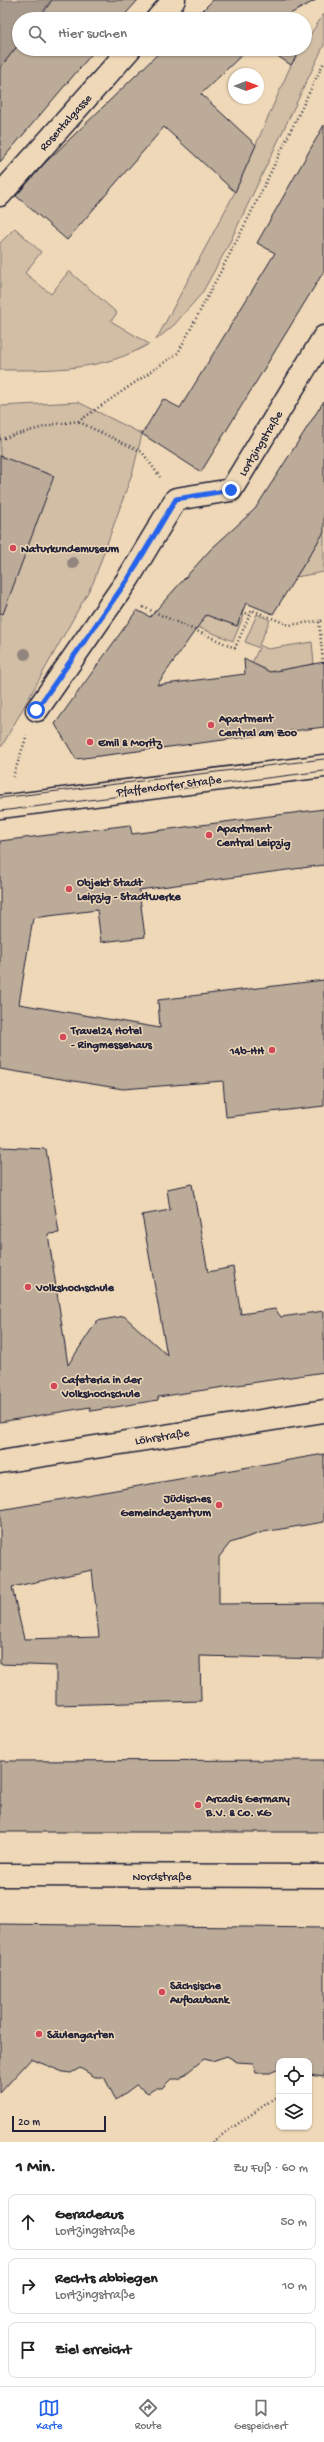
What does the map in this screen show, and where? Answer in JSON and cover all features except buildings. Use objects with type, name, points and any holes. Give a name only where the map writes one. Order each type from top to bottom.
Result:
[{"type":"street","points":[[163,12],[174,0]]},
{"type":"street","name":"Rosentalgasse","points":[[0,195],[124,56]]},
{"type":"street","name":"Lortzingstraße","points":[[176,499],[231,490],[324,337]]},
{"type":"street","points":[[36,710],[128,579],[176,499]]},
{"type":"street","name":"Pfaffendorfer Straße","points":[[4,803],[324,766]]},
{"type":"street","name":"Löhrstraße","points":[[0,1462],[324,1411]]},
{"type":"street","name":"Nordstraße","points":[[0,1875],[324,1876]]},
{"type":"path","points":[[0,439],[55,424],[79,421],[178,353],[249,217],[324,62]]},
{"type":"path","points":[[79,421],[142,452],[176,499]]},
{"type":"path","points":[[154,612],[235,648],[252,610],[289,625],[324,620]]},
{"type":"path","points":[[242,612],[250,614]]},
{"type":"path","points":[[319,621],[323,663]]},
{"type":"path","points":[[4,803],[36,710]]},
{"type":"path","points":[[212,2142],[276,2096]]},
{"type":"shaded area","points":[[0,0],[51,0],[42,12],[12,12],[12,53],[0,68]]},
{"type":"shaded area","points":[[324,14],[324,45],[227,248],[202,293],[174,325],[156,340],[235,192],[291,65],[297,56],[312,56],[312,32]]},
{"type":"shaded area","points":[[15,228],[41,252],[25,273],[51,294],[69,271],[117,313],[111,321],[149,344],[132,353],[96,364],[58,369],[0,370],[0,243]]},
{"type":"shaded area","points":[[78,402],[142,434],[133,471],[93,583],[2,746],[0,746],[0,406]]},
{"type":"shaded area","points":[[324,532],[324,572],[296,577]]},
{"type":"shaded area","points":[[205,614],[237,626],[242,614],[244,615],[233,641],[197,627]]},
{"type":"shaded area","points":[[257,614],[270,620],[259,645],[268,649],[312,642],[314,664],[270,672],[252,663],[259,648],[245,642]]},
{"type":"tram line","points":[[0,798],[324,759]]},
{"type":"tram line","points":[[0,811],[324,771]]},
{"type":"place","name":"Naturkundemuseum","points":[[13,548]]},
{"type":"place","name":"Apartment Central am Zoo","points":[[211,725]]},
{"type":"place","name":"Emil & Moritz","points":[[90,742]]},
{"type":"place","name":"Apartment Central Leipzig","points":[[209,835]]},
{"type":"place","name":"Objekt Stadt Leipzig - Stadtwerke","points":[[69,889]]},
{"type":"place","name":"Travel24 Hotel - Ringmessehaus","points":[[63,1037]]},
{"type":"place","name":"14b-HH","points":[[272,1050]]},
{"type":"place","name":"Volkshochschule","points":[[28,1287]]},
{"type":"place","name":"Cafeteria in der Volkshochschule","points":[[54,1386]]},
{"type":"place","name":"Jüdisches Gemeindezentrum","points":[[219,1505]]},
{"type":"place","name":"Arcadis Germany B.V. & Co. KG","points":[[198,1805]]},
{"type":"place","name":"Sächsische Aufbaubank","points":[[162,1992]]},
{"type":"place","name":"Säulengarten","points":[[39,2034]]},
{"type":"route","points":[[36,710],[128,579],[176,499],[231,490]]}]
